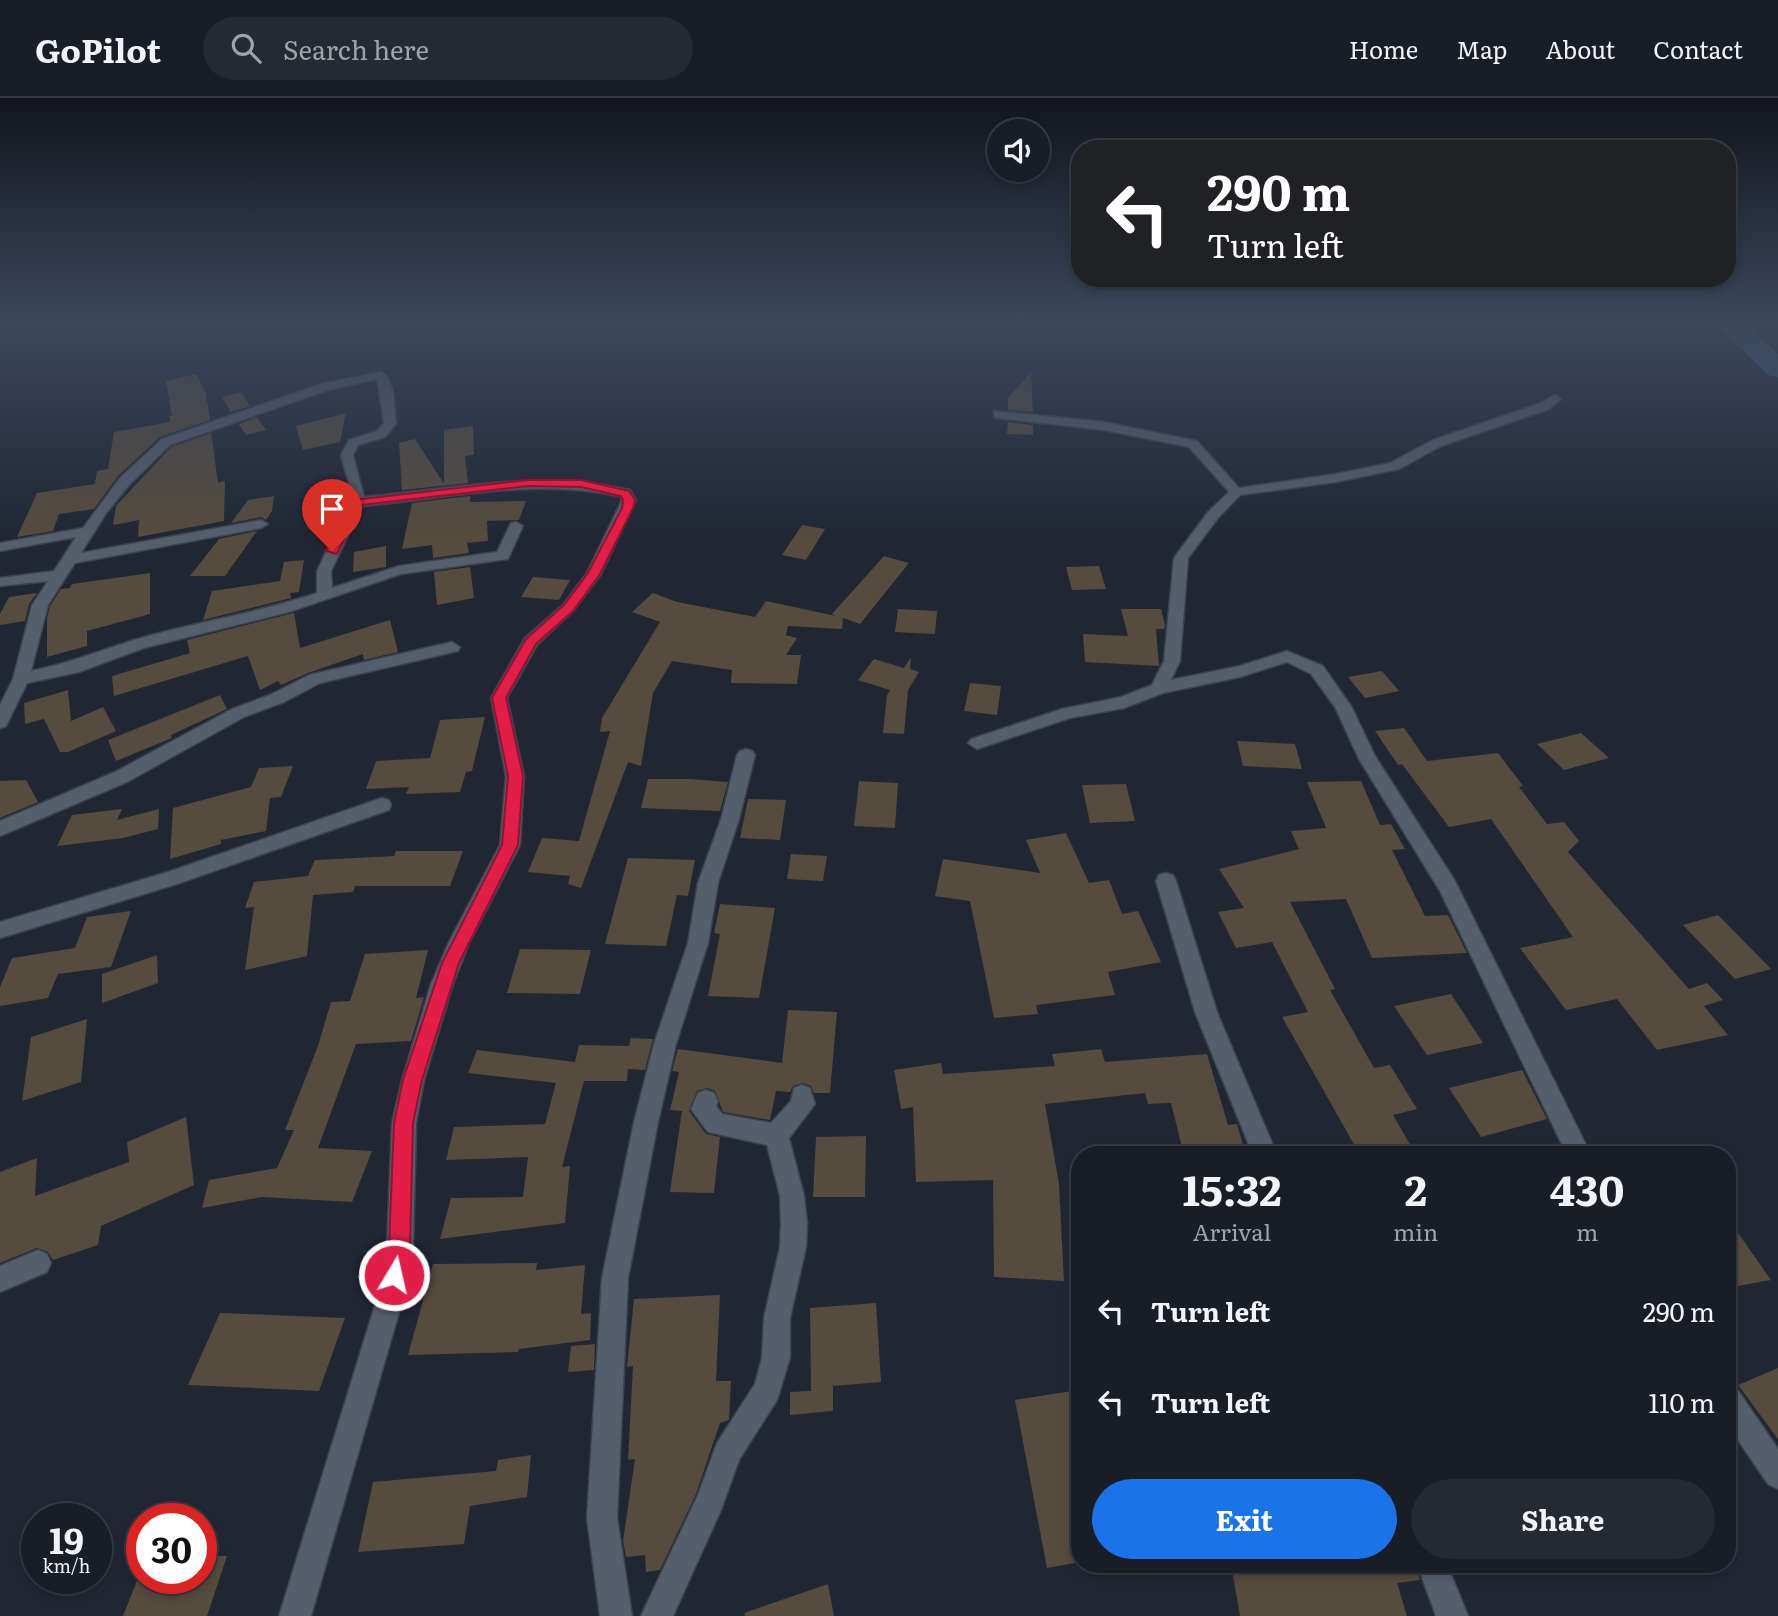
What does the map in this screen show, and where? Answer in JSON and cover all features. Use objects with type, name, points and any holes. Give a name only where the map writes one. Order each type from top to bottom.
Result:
[{"type":"street","points":[[0,722],[21,679],[40,605],[88,531],[125,481],[166,442],[302,395]]},
{"type":"street","points":[[325,594],[324,571],[357,502],[358,491],[347,455],[353,443],[380,434],[390,424],[388,395]]},
{"type":"street","points":[[1158,689],[1172,661],[1181,558],[1213,515],[1236,492],[1336,478],[1394,466],[1437,443],[1545,406],[1555,399]]},
{"type":"street","points":[[998,414],[1104,426],[1193,444],[1236,492]]},
{"type":"street","points":[[295,1616],[389,1301],[400,1247],[404,1123],[413,1080],[450,963],[510,845],[515,776],[499,698],[531,642],[568,608],[594,574],[629,500],[625,493],[581,484],[528,483],[357,502]]},
{"type":"street","points":[[71,559],[261,524]]},
{"type":"street","points":[[21,679],[73,668],[139,644],[284,609],[399,570],[503,556],[516,526]]},
{"type":"street","points":[[0,547],[88,531]]},
{"type":"street","points":[[0,582],[58,575]]},
{"type":"street","points":[[0,829],[121,778],[238,713],[278,698],[315,679],[452,648]]},
{"type":"street","points":[[976,743],[1068,713],[1124,702],[1158,689],[1261,667],[1287,656],[1317,670],[1343,706],[1368,759],[1448,887],[1576,1146]]},
{"type":"street","points":[[616,1616],[602,1518],[615,1278],[655,1083],[698,943],[708,883],[730,819],[746,755]]},
{"type":"street","points":[[0,930],[170,879],[382,806]]},
{"type":"street","points":[[1166,881],[1206,1012],[1261,1146]]},
{"type":"street","points":[[776,1135],[803,1104],[802,1096]]},
{"type":"street","points":[[706,1101],[704,1110],[716,1124],[776,1135]]},
{"type":"street","points":[[657,1616],[711,1500],[727,1453],[767,1390],[776,1358],[777,1318],[793,1247],[794,1223],[792,1196],[776,1135]]},
{"type":"street","points":[[0,1279],[38,1263]]},
{"type":"street","points":[[1736,1412],[1778,1474]]},
{"type":"street","points":[[1435,1573],[1452,1616]]},
{"type":"building","points":[[168,395],[206,395],[210,420],[160,437],[118,476],[94,509],[59,514],[53,531],[17,537],[37,493],[95,484],[97,471],[108,469],[114,432],[170,422],[169,416],[172,416]]},
{"type":"building","points":[[243,395],[250,406],[231,412],[222,397]]},
{"type":"building","points":[[1011,395],[1032,395],[1033,412],[1008,410],[1008,398]]},
{"type":"building","points":[[346,413],[340,442],[303,450],[296,426]]},
{"type":"building","points":[[257,417],[266,430],[246,435],[239,424]]},
{"type":"building","points":[[1008,422],[1033,425],[1033,435],[1007,434]]},
{"type":"building","points":[[473,426],[474,455],[465,456],[468,483],[402,490],[399,443],[415,439],[444,484],[444,430]]},
{"type":"building","points":[[211,433],[218,483],[225,481],[224,521],[138,537],[139,520],[113,525],[116,506],[171,447]]},
{"type":"building","points":[[274,496],[272,511],[266,520],[261,517],[231,523],[248,500]]},
{"type":"building","points":[[470,496],[470,502],[526,501],[519,520],[487,521],[488,541],[467,543],[469,553],[433,558],[432,545],[402,549],[412,503]]},
{"type":"building","points":[[802,525],[825,529],[806,560],[782,555]]},
{"type":"building","points":[[257,531],[225,576],[190,576],[219,539]]},
{"type":"building","points":[[386,546],[386,567],[353,572],[354,552]]},
{"type":"building","points":[[884,556],[909,563],[860,624],[843,618],[842,629],[788,626],[786,635],[797,638],[786,655],[801,655],[797,684],[731,683],[732,670],[672,661],[653,693],[641,766],[628,762],[581,888],[568,884],[570,876],[528,872],[542,838],[579,841],[610,731],[600,732],[602,718],[660,622],[632,612],[653,593],[677,602],[755,617],[766,601],[836,616],[832,614]]},
{"type":"building","points":[[304,560],[299,592],[290,593],[291,598],[203,620],[212,591],[280,581],[284,562]]},
{"type":"building","points":[[1099,566],[1106,589],[1072,590],[1066,567]]},
{"type":"building","points":[[470,567],[474,598],[437,605],[434,572]]},
{"type":"building","points":[[150,573],[150,614],[87,631],[87,646],[47,657],[47,618],[50,606],[61,589],[70,588],[72,584]]},
{"type":"building","points":[[533,577],[570,580],[559,600],[521,597]]},
{"type":"building","points":[[37,593],[29,604],[25,621],[0,625],[0,614],[9,597]]},
{"type":"building","points":[[898,609],[937,611],[935,634],[895,632]]},
{"type":"building","points":[[1121,609],[1161,609],[1165,625],[1164,629],[1156,629],[1159,666],[1085,662],[1083,634],[1128,636]]},
{"type":"building","points":[[294,613],[300,648],[390,620],[398,652],[364,660],[363,654],[281,685],[278,681],[260,690],[248,656],[114,696],[112,676],[190,653],[187,640]]},
{"type":"building","points":[[911,657],[910,669],[919,672],[908,690],[904,734],[883,733],[887,695],[890,690],[858,680],[874,659],[904,668]]},
{"type":"building","points":[[1382,671],[1399,691],[1365,698],[1348,677]]},
{"type":"building","points":[[970,683],[1001,686],[997,715],[964,711]]},
{"type":"building","points":[[68,690],[71,721],[103,707],[116,731],[68,752],[60,752],[44,719],[25,724],[24,703]]},
{"type":"building","points":[[220,695],[227,709],[171,735],[172,738],[116,761],[108,740]]},
{"type":"building","points":[[485,717],[472,771],[466,772],[460,792],[406,794],[409,787],[366,789],[376,761],[430,758],[440,720]]},
{"type":"building","points":[[1404,728],[1427,761],[1498,753],[1547,824],[1564,822],[1579,841],[1568,852],[1689,989],[1707,983],[1723,1000],[1704,1006],[1728,1035],[1657,1050],[1617,999],[1566,1010],[1520,948],[1573,937],[1491,819],[1449,827],[1402,764],[1398,765],[1375,731]]},
{"type":"building","points":[[1581,733],[1609,758],[1564,770],[1537,744]]},
{"type":"building","points":[[1237,741],[1295,744],[1302,769],[1243,766]]},
{"type":"building","points":[[293,766],[281,797],[270,798],[266,831],[221,840],[221,844],[170,859],[173,808],[251,787],[259,768]]},
{"type":"building","points":[[648,779],[728,782],[720,811],[641,808]]},
{"type":"building","points":[[26,780],[38,802],[0,818],[0,781]]},
{"type":"building","points":[[859,781],[898,783],[895,828],[854,826]]},
{"type":"building","points":[[1361,781],[1380,825],[1391,824],[1405,849],[1392,850],[1425,916],[1448,915],[1467,953],[1372,958],[1346,899],[1290,902],[1335,989],[1330,990],[1374,1068],[1390,1065],[1417,1109],[1393,1115],[1411,1146],[1355,1146],[1282,1017],[1308,1012],[1272,942],[1236,948],[1218,912],[1244,908],[1219,869],[1299,849],[1291,831],[1326,828],[1307,782]]},
{"type":"building","points":[[1126,784],[1135,821],[1090,823],[1082,785]]},
{"type":"building","points":[[748,799],[786,800],[780,840],[740,838]]},
{"type":"building","points":[[122,809],[117,820],[159,809],[158,829],[123,838],[57,846],[72,815]]},
{"type":"building","points":[[1066,833],[1089,883],[1109,880],[1122,914],[1138,911],[1161,962],[1108,972],[1115,995],[1036,1005],[1038,1014],[994,1018],[970,901],[935,896],[943,859],[1040,873],[1026,840]]},
{"type":"building","points":[[396,851],[463,851],[450,886],[355,886],[353,892],[313,895],[307,956],[245,970],[254,907],[245,908],[254,882],[308,876],[315,860],[394,856]]},
{"type":"building","points":[[791,854],[827,856],[823,881],[787,879]]},
{"type":"building","points":[[628,858],[695,860],[688,896],[677,895],[666,946],[605,944]]},
{"type":"building","points":[[720,904],[775,908],[759,998],[708,996],[720,934],[714,933]]},
{"type":"building","points":[[131,911],[111,967],[58,974],[48,998],[0,1006],[0,987],[12,958],[75,948],[87,917]]},
{"type":"building","points":[[1718,915],[1771,969],[1735,979],[1683,925]]},
{"type":"building","points":[[520,949],[591,950],[580,994],[507,993]]},
{"type":"building","points":[[428,950],[416,998],[424,997],[411,1041],[356,1044],[318,1148],[372,1151],[352,1202],[262,1197],[202,1208],[209,1180],[277,1168],[294,1130],[285,1130],[318,1046],[331,1002],[350,1001],[365,954]]},
{"type":"building","points":[[157,955],[158,983],[102,1003],[102,974]]},
{"type":"building","points":[[1451,994],[1483,1043],[1427,1055],[1394,1006]]},
{"type":"building","points":[[788,1010],[837,1012],[830,1093],[814,1093],[811,1086],[803,1083],[793,1086],[790,1092],[776,1091],[770,1120],[723,1112],[715,1091],[707,1088],[697,1091],[689,1111],[706,1134],[720,1137],[714,1193],[670,1192],[682,1111],[670,1110],[679,1072],[672,1071],[678,1049],[782,1063]]},
{"type":"building","points":[[87,1019],[81,1082],[22,1101],[31,1037]]},
{"type":"building","points":[[631,1038],[653,1039],[645,1070],[628,1069],[627,1081],[584,1081],[562,1167],[570,1166],[565,1223],[440,1239],[451,1198],[523,1197],[528,1157],[446,1160],[454,1127],[545,1124],[556,1083],[468,1073],[477,1050],[575,1062],[579,1045],[629,1046]]},
{"type":"building","points":[[1101,1049],[1105,1062],[1207,1054],[1228,1125],[1237,1124],[1243,1146],[1182,1146],[1171,1103],[1148,1104],[1145,1093],[1045,1104],[1059,1184],[1064,1281],[994,1277],[993,1180],[916,1182],[913,1107],[901,1109],[894,1070],[941,1063],[943,1074],[1055,1066],[1052,1054]]},
{"type":"building","points":[[1522,1070],[1547,1119],[1481,1137],[1449,1088]]},
{"type":"building","points":[[186,1117],[194,1185],[101,1226],[98,1245],[53,1260],[48,1252],[37,1248],[0,1263],[0,1172],[37,1158],[35,1196],[129,1162],[127,1142]]},
{"type":"building","points":[[866,1136],[865,1197],[813,1197],[816,1137]]},
{"type":"building","points":[[1736,1230],[1771,1280],[1736,1286]]},
{"type":"building","points":[[537,1263],[536,1270],[585,1265],[581,1314],[591,1313],[590,1340],[519,1349],[518,1352],[408,1355],[433,1264]]},
{"type":"building","points":[[720,1295],[716,1381],[731,1381],[729,1420],[720,1423],[696,1494],[660,1570],[646,1572],[645,1555],[626,1557],[623,1541],[635,1459],[628,1460],[633,1366],[627,1367],[634,1299]]},
{"type":"building","points":[[876,1303],[881,1382],[833,1386],[833,1411],[790,1415],[790,1392],[811,1391],[810,1308]]},
{"type":"building","points":[[220,1313],[345,1318],[319,1391],[188,1385]]},
{"type":"building","points":[[595,1344],[594,1370],[568,1372],[571,1346]]},
{"type":"building","points":[[1778,1368],[1778,1439],[1738,1385]]},
{"type":"building","points":[[1071,1391],[1071,1564],[1047,1568],[1015,1400]]},
{"type":"building","points":[[531,1455],[527,1497],[470,1506],[464,1544],[358,1552],[373,1482],[496,1471],[498,1460]]},
{"type":"building","points":[[217,1556],[227,1556],[217,1586]]},
{"type":"building","points":[[1233,1573],[1418,1573],[1420,1580],[1397,1583],[1407,1616],[1240,1616]]},
{"type":"building","points":[[828,1584],[834,1616],[745,1616],[744,1613]]},
{"type":"building","points":[[132,1594],[214,1594],[207,1616],[123,1616]]},
{"type":"route","points":[[332,551],[357,502],[528,483],[581,484],[606,488],[625,493],[629,500],[594,574],[568,608],[531,642],[499,698],[515,776],[515,810],[510,845],[450,963],[413,1080],[404,1123],[400,1247],[394,1275]]}]
